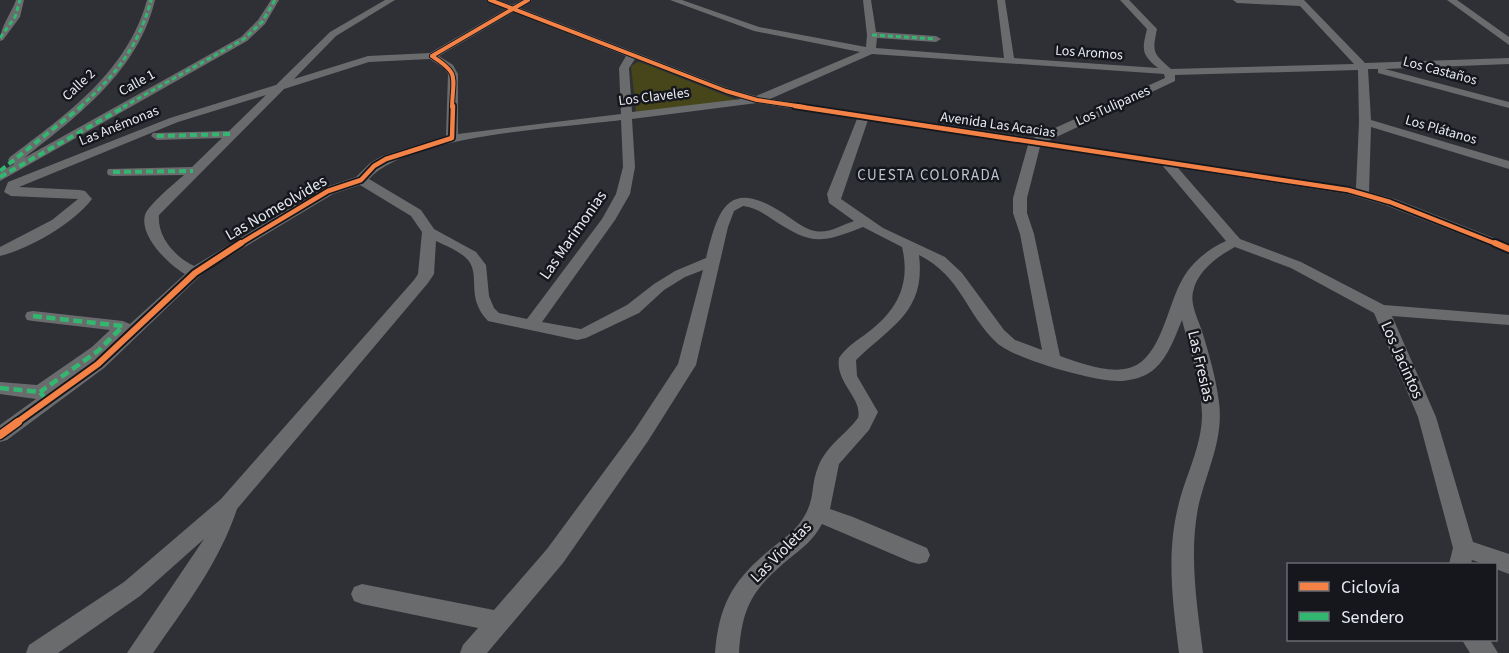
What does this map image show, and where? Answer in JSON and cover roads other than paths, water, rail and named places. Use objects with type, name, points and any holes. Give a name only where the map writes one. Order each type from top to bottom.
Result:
[{"type":"street","points":[[0,38],[15,17],[20,0]]},
{"type":"street","name":"Calle 2","points":[[0,171],[75,110],[115,70],[145,25],[151,0]]},
{"type":"street","name":"Calle 1","points":[[0,177],[244,39],[262,22],[275,0]]},
{"type":"street","name":"Las Anémonas","points":[[0,252],[38,234],[85,198],[80,194],[11,192],[14,185],[174,120],[280,87],[333,34],[391,0]]},
{"type":"street","name":"Avenida Las Acacias","points":[[490,0],[726,91],[756,100],[1362,193],[1509,249]]},
{"type":"street","points":[[195,273],[178,264],[163,248],[151,219],[159,205],[280,87],[362,60],[432,56],[528,0]]},
{"type":"street","points":[[867,0],[872,51]]},
{"type":"street","points":[[1001,0],[1010,61]]},
{"type":"street","name":"Los Tulipanes","points":[[1035,142],[1171,79],[1169,72],[1150,56],[1148,47],[1152,29],[1124,0]]},
{"type":"street","points":[[1237,0],[1301,2],[1363,67],[1365,122],[1362,193]]},
{"type":"street","points":[[1451,0],[1509,42]]},
{"type":"street","name":"Los Aromos","points":[[680,1],[757,29],[872,51],[1169,72],[1509,62]]},
{"type":"street","points":[[872,35],[936,39]]},
{"type":"street","name":"Los Claveles","points":[[452,138],[756,100],[872,51]]},
{"type":"street","name":"Las Marimonias","points":[[531,325],[608,220],[622,194],[629,166],[624,68],[627,60],[634,55]]},
{"type":"street","points":[[432,56],[449,67],[453,74],[452,138]]},
{"type":"street","name":"Los Castaños","points":[[1363,67],[1509,105]]},
{"type":"street","points":[[863,117],[834,194],[834,200],[864,222],[940,260],[950,268],[1006,342],[1052,360],[1099,374],[1131,374],[1144,369],[1159,349],[1196,271],[1222,247],[1235,242],[1165,161]]},
{"type":"street","name":"Los Plátanos","points":[[1365,122],[1509,165]]},
{"type":"street","points":[[157,136],[232,134]]},
{"type":"street","name":"Las Nomeolvides","points":[[0,435],[44,396],[129,338],[195,273],[328,191],[361,180],[374,166],[386,159],[452,138]]},
{"type":"street","points":[[1035,142],[1020,198],[1020,213],[1027,234],[1052,360]]},
{"type":"street","points":[[23,153],[44,152]]},
{"type":"street","points":[[113,172],[194,171]]},
{"type":"street","points":[[361,180],[416,213],[429,232],[475,259],[480,273],[481,296],[489,313],[494,317],[577,335],[586,333],[633,309],[658,287],[680,274],[712,261]]},
{"type":"street","points":[[472,653],[555,556],[641,436],[687,365],[721,227],[729,209],[741,203],[760,205],[803,233],[815,236],[831,234],[864,222]]},
{"type":"street","points":[[38,653],[132,590],[228,505],[420,284],[426,274],[429,232]]},
{"type":"street","name":"Los Jacintos","points":[[1235,242],[1296,265],[1380,310],[1427,417],[1462,556]]},
{"type":"street","name":"Las Violetas","points":[[727,653],[728,627],[733,607],[747,586],[807,531],[823,499],[828,466],[835,454],[859,430],[869,416],[868,407],[848,377],[845,367],[848,358],[887,326],[900,312],[908,298],[913,280],[914,262],[909,245]]},
{"type":"street","name":"Las Fresias","points":[[1184,296],[1201,362],[1211,415],[1208,441],[1188,509],[1183,544],[1183,586],[1191,653]]},
{"type":"street","points":[[1380,310],[1509,320]]},
{"type":"street","points":[[0,388],[44,396],[98,351],[123,326],[33,316]]},
{"type":"street","points":[[139,653],[193,575],[224,518],[228,505]]},
{"type":"street","points":[[817,514],[846,523],[919,555]]},
{"type":"street","points":[[1462,556],[1509,564]]},
{"type":"street","points":[[362,594],[499,622]]},
{"type":"street","points":[[1476,641],[1486,653]]},
{"type":"district","name":"CUESTA COLORADA","points":[[929,175]]}]
